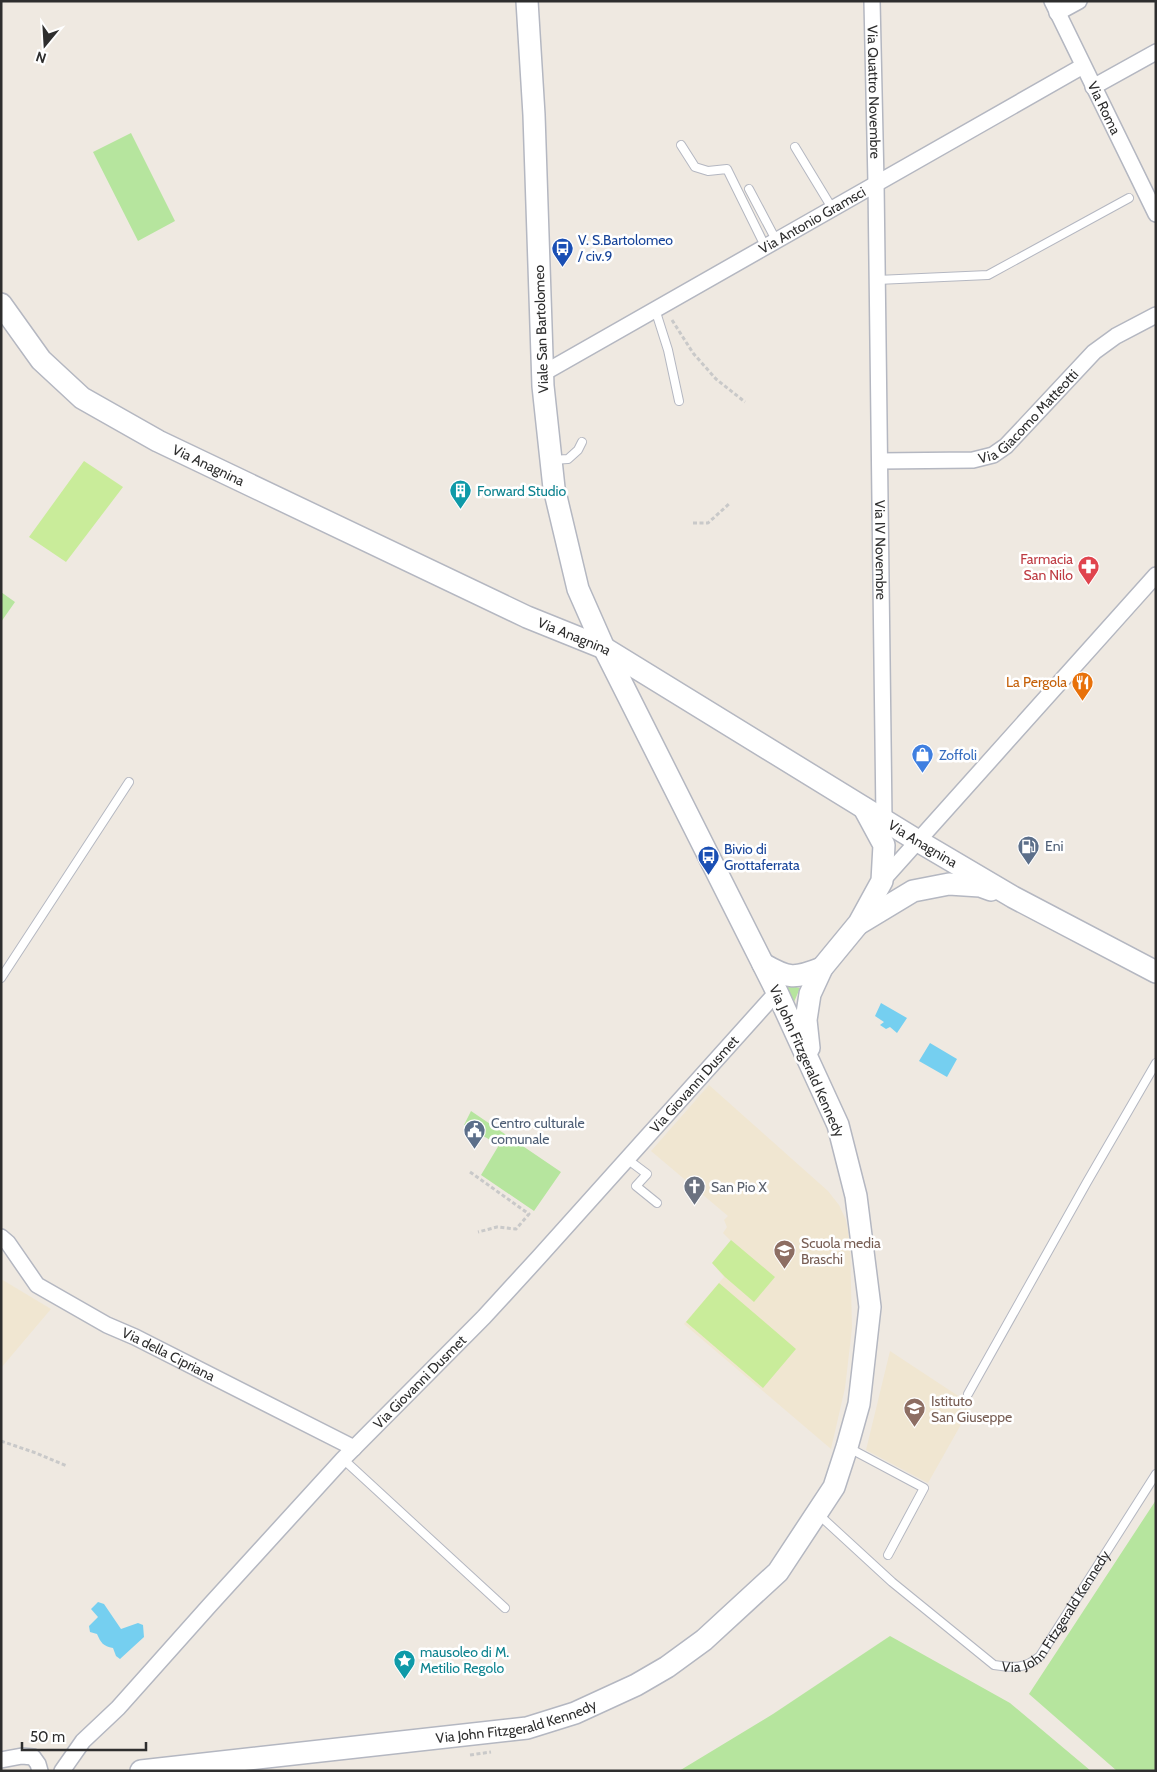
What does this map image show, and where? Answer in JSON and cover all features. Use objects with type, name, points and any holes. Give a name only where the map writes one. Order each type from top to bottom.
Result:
[{"type":"main road","name":"Viale San Bartolomeo","points":[[527,1],[534,115],[542,374],[554,488],[578,589],[604,648],[630,699]]},
{"type":"main road","name":"Via Anagnina","points":[[1,304],[41,360],[82,398],[158,441],[527,617],[604,648],[918,841],[1013,897],[1156,972]]},
{"type":"main road","points":[[630,699],[638,684],[644,681],[660,682]]},
{"type":"main road","name":"Via John Fitzgerald Kennedy","points":[[140,1771],[527,1728],[575,1713],[636,1685],[667,1667],[704,1640],[778,1572],[834,1487],[848,1447],[859,1404],[870,1307],[856,1196],[838,1125],[777,992],[630,699]]},
{"type":"main road","points":[[810,1062],[806,1020],[810,994],[822,968],[859,924],[882,881],[884,845],[863,806]]},
{"type":"main road","points":[[859,924],[913,891],[949,884],[980,886],[1013,897]]},
{"type":"main road","points":[[763,964],[782,975],[800,977],[822,968]]},
{"type":"street","name":"Via Quattro Novembre","points":[[872,1],[876,183]]},
{"type":"street","points":[[1054,7],[1079,1]]},
{"type":"street","name":"Via Roma","points":[[1054,7],[1093,87],[1149,184],[1156,214]]},
{"type":"street","points":[[1093,87],[1156,52]]},
{"type":"street","name":"Via Antonio Gramsci","points":[[542,374],[1083,66]]},
{"type":"street","name":"Via IV Novembre","points":[[876,183],[884,819]]},
{"type":"street","name":"Via Giacomo Matteotti","points":[[880,461],[973,460],[993,455],[1006,446],[1094,352],[1116,336],[1156,315]]},
{"type":"street","points":[[882,881],[1156,575]]},
{"type":"street","name":"Via Giovanni Dusmet","points":[[62,1771],[83,1741],[118,1708],[208,1606],[343,1459],[484,1317],[777,992]]},
{"type":"street","name":"Via della Cipriana","points":[[1,1237],[8,1243],[38,1285],[59,1299],[107,1325],[142,1340],[354,1448]]},
{"type":"street","points":[[1,1760],[22,1756],[33,1757],[40,1771]]},
{"type":"lane","points":[[681,144],[695,167],[708,170],[727,169],[770,243]]},
{"type":"lane","points":[[795,147],[832,208]]},
{"type":"lane","points":[[749,189],[770,243]]},
{"type":"lane","points":[[877,280],[988,276],[1129,198]]},
{"type":"lane","points":[[658,307],[679,401]]},
{"type":"lane","points":[[550,460],[568,459],[578,450],[582,442]]},
{"type":"lane","points":[[1,978],[129,782]]},
{"type":"lane","points":[[968,1394],[1156,1063]]},
{"type":"lane","points":[[627,1159],[647,1174],[636,1186],[657,1203]]},
{"type":"lane","points":[[848,1447],[924,1488],[888,1555]]},
{"type":"lane","points":[[343,1459],[505,1608]]},
{"type":"lane","name":"Via John Fitzgerald Kennedy","points":[[817,1512],[892,1582],[994,1665],[1008,1667],[1029,1665],[1040,1656],[1156,1474]]},
{"type":"path","points":[[658,307],[693,353],[716,379],[745,402]]},
{"type":"path","points":[[693,523],[708,522],[729,504]]},
{"type":"path","points":[[470,1172],[529,1214],[516,1229],[497,1227],[478,1232]]},
{"type":"path","points":[[1,1442],[36,1453],[67,1466]]},
{"type":"shaded area","name":"Scuola media Braschi","points":[[709,1085],[828,1191],[839,1205],[846,1220],[850,1243],[852,1328],[845,1388],[831,1449],[684,1324],[724,1277],[712,1263],[731,1241],[723,1233],[727,1227],[724,1220],[728,1216],[651,1151]]},
{"type":"shaded area","points":[[1,1279],[51,1309],[1,1368]]},
{"type":"shaded area","name":"Istituto San Giuseppe","points":[[890,1351],[972,1405],[928,1483],[866,1450]]},
{"type":"green space","points":[[131,133],[175,221],[138,241],[93,152]]},
{"type":"green space","points":[[84,461],[123,487],[66,562],[29,537]]},
{"type":"green space","points":[[1,592],[15,602],[1,622]]},
{"type":"green space","points":[[772,981],[800,988],[788,1016]]},
{"type":"green space","points":[[471,1111],[561,1172],[534,1211],[481,1175],[499,1145],[464,1125]]},
{"type":"green space","points":[[731,1240],[775,1277],[754,1302],[712,1263]]},
{"type":"green space","points":[[719,1283],[796,1349],[763,1388],[686,1322]]},
{"type":"green space","points":[[1156,1500],[1156,1771],[1117,1771],[1029,1694]]},
{"type":"green space","points":[[890,1636],[1010,1703],[1091,1771],[679,1771],[773,1714]]},
{"type":"water","points":[[881,1003],[907,1018],[897,1033],[890,1027],[886,1029],[880,1025],[884,1022],[875,1016]]},
{"type":"water","points":[[930,1043],[957,1059],[947,1077],[919,1061]]},
{"type":"water","points":[[98,1602],[104,1604],[121,1629],[138,1623],[143,1625],[144,1637],[120,1659],[116,1656],[113,1648],[101,1642],[97,1634],[90,1632],[89,1626],[98,1617],[91,1609]]},
{"type":"place","name":"V. S.Bartolomeo / civ.9","points":[[562,267]]},
{"type":"place","name":"Forward Studio","points":[[461,510]]},
{"type":"place","name":"Farmacia San Nilo","points":[[1089,586]]},
{"type":"place","name":"La Pergola","points":[[1083,701]]},
{"type":"place","name":"Zoffoli","points":[[923,774]]},
{"type":"place","name":"Eni","points":[[1029,865]]},
{"type":"place","name":"Bivio di Grottaferrata","points":[[708,876]]},
{"type":"place","name":"Centro culturale comunale","points":[[475,1150]]},
{"type":"place","name":"San Pio X","points":[[695,1206]]},
{"type":"place","name":"Scuola media Braschi","points":[[785,1270]]},
{"type":"place","name":"Istituto San Giuseppe","points":[[915,1428]]},
{"type":"place","name":"mausoleo di M. Metilio Regolo","points":[[404,1679]]}]
